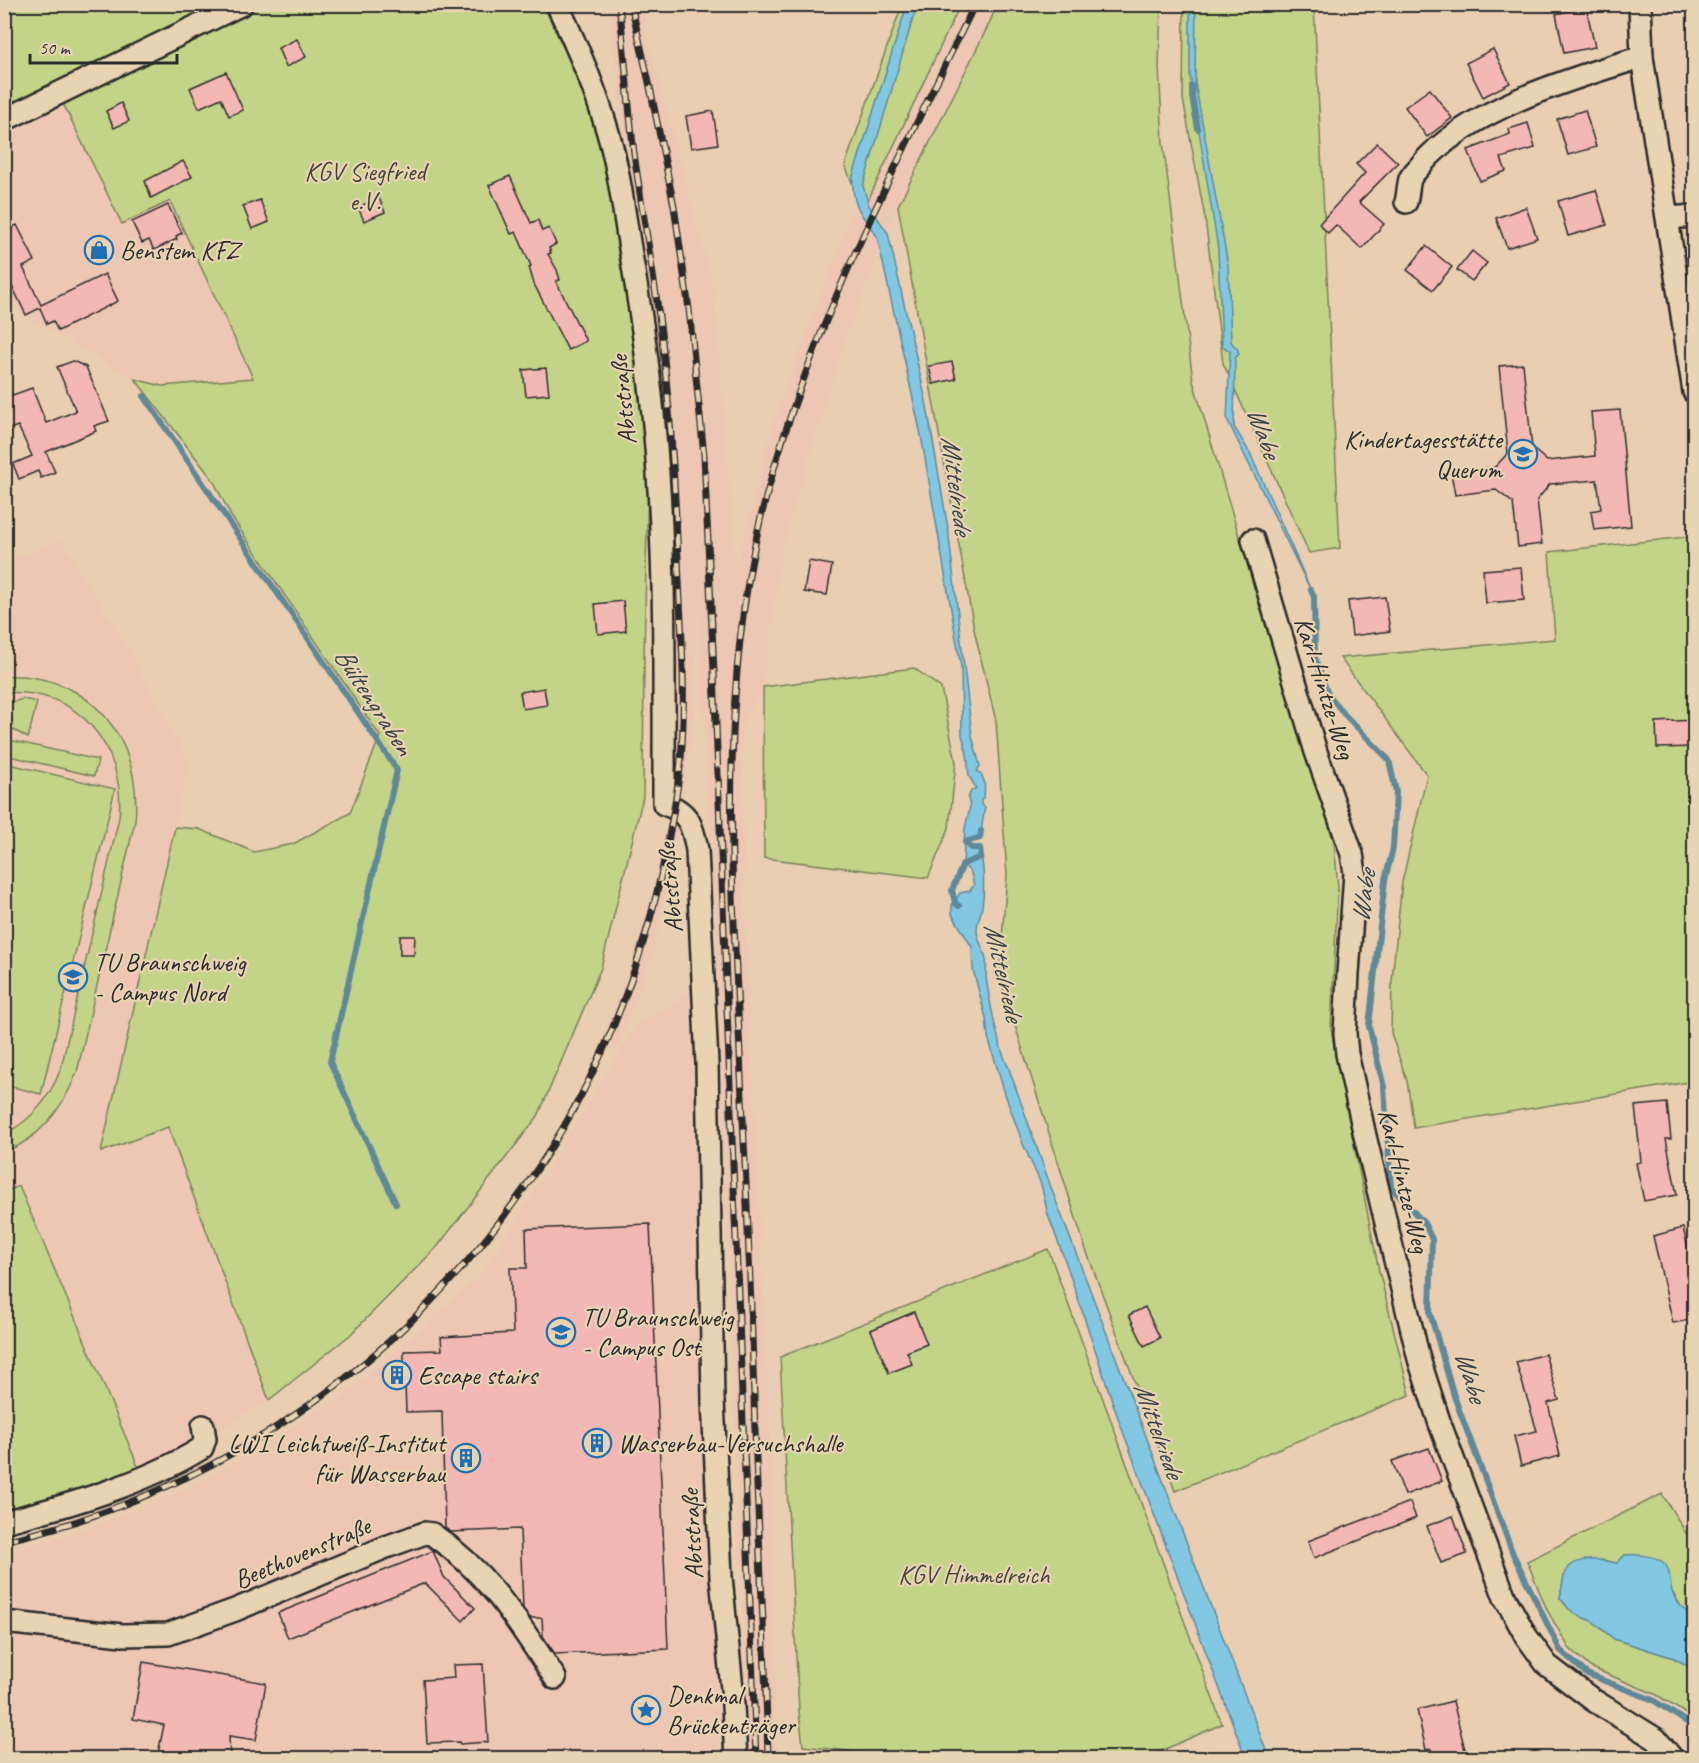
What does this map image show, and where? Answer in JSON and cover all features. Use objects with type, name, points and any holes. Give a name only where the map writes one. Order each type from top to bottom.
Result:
[{"type":"street","points":[[4,120],[242,4]]},
{"type":"street","name":"Abtstraße","points":[[557,4],[577,46],[606,124],[615,159],[642,321],[655,437],[661,524],[664,804],[679,809],[689,822],[694,831],[697,850],[707,1064],[713,1411],[721,1577],[736,1758]]},
{"type":"street","points":[[1640,4],[1642,57],[1695,392]]},
{"type":"street","points":[[1406,202],[1410,178],[1432,152],[1456,133],[1531,94],[1582,75],[1642,57]]},
{"type":"street","points":[[1668,218],[1695,216]]},
{"type":"street","name":"Karl-Hintze-Weg","points":[[1253,540],[1316,752],[1352,854],[1356,873],[1347,986],[1347,1054],[1419,1359],[1440,1424],[1505,1598],[1526,1636],[1547,1665],[1593,1700],[1656,1739],[1672,1758]]},
{"type":"street","points":[[4,1522],[102,1493],[157,1471],[202,1448],[205,1439],[203,1426]]},
{"type":"street","name":"Beethovenstraße","points":[[4,1622],[122,1635],[168,1634],[235,1610],[386,1546],[425,1533],[432,1534],[488,1582],[506,1603],[555,1678]]},
{"type":"shaded area","points":[[609,5],[639,5],[714,290],[736,569],[773,423],[847,226],[958,5],[997,5],[898,206],[846,336],[783,545],[763,687],[742,725],[745,915],[770,1435],[776,1758],[748,1758],[720,1052],[698,599],[694,716],[679,828],[654,951],[616,1052],[600,1043],[631,966],[655,882],[669,793],[648,298],[621,111]]},
{"type":"shaded area","name":"Benstem KFZ","points":[[64,104],[122,224],[170,201],[253,378],[162,386],[135,379],[22,314],[5,276],[4,133]]},
{"type":"shaded area","name":"TU Braunschweig - Campus Nord","points":[[61,540],[133,657],[189,763],[101,1152],[168,1127],[269,1400],[141,1473],[20,1186],[5,1192],[5,563]]},
{"type":"shaded area","name":"TU Braunschweig - Campus Ost","points":[[693,991],[720,1758],[5,1758],[5,1551],[84,1530],[200,1483],[348,1392],[483,1273],[637,1025]]},
{"type":"green space","name":"KGV Siegfried e.V.","points":[[5,5],[543,5],[589,101],[608,182],[637,350],[648,481],[643,797],[601,968],[538,1116],[438,1246],[350,1335],[269,1400],[168,1127],[101,1152],[175,827],[199,829],[254,852],[293,844],[350,813],[380,736],[231,516],[213,480],[135,379],[162,386],[253,378],[170,201],[122,224],[54,85],[5,108]]},
{"type":"green space","points":[[902,5],[960,5],[863,211],[845,165]]},
{"type":"green space","points":[[997,5],[1161,5],[1159,67],[1163,142],[1193,381],[1260,607],[1334,842],[1338,887],[1331,1029],[1379,1271],[1410,1395],[1175,1491],[1085,1247],[999,975],[1007,875],[996,721],[975,634],[898,206]]},
{"type":"green space","points":[[1184,5],[1314,5],[1340,548],[1309,553],[1223,363],[1205,218],[1183,99]]},
{"type":"green space","points":[[1694,536],[1694,1081],[1414,1128],[1407,1081],[1391,1033],[1392,980],[1402,882],[1427,775],[1340,658],[1555,639],[1549,552]]},
{"type":"green space","points":[[914,668],[941,688],[956,762],[949,828],[928,878],[764,858],[763,687]]},
{"type":"green space","points":[[5,676],[35,678],[62,685],[86,698],[105,716],[120,738],[130,763],[135,791],[135,821],[77,1072],[58,1109],[40,1130],[18,1146],[5,1152],[5,1134],[24,1122],[39,1107],[52,1089],[61,1068],[119,818],[119,792],[115,768],[106,746],[92,727],[75,711],[55,700],[31,694],[5,693]]},
{"type":"green space","points":[[23,699],[37,702],[28,738],[5,725],[5,704]]},
{"type":"green space","points":[[5,739],[98,760],[94,776],[5,755]]},
{"type":"green space","points":[[5,763],[115,789],[41,1094],[5,1085]]},
{"type":"green space","points":[[19,1186],[141,1473],[5,1518],[4,1192]]},
{"type":"green space","name":"KGV Himmelreich","points":[[1048,1249],[1222,1724],[1145,1758],[909,1758],[803,1746],[799,1711],[780,1357]]},
{"type":"green space","points":[[1662,1494],[1694,1546],[1694,1618],[1683,1610],[1671,1590],[1625,1555],[1617,1563],[1601,1560],[1565,1572],[1560,1598],[1569,1609],[1592,1621],[1614,1639],[1674,1658],[1694,1669],[1694,1719],[1657,1695],[1590,1667],[1569,1648],[1547,1610],[1527,1561]]},
{"type":"water","points":[[907,5],[917,5],[863,186],[869,206],[888,233],[926,401],[948,528],[972,736],[980,766],[977,771],[982,776],[985,785],[984,797],[981,800],[981,804],[985,807],[980,838],[965,842],[971,848],[980,848],[984,892],[977,932],[986,959],[986,977],[992,1010],[1001,1047],[1053,1193],[1269,1758],[1246,1758],[1119,1421],[1048,1215],[1041,1184],[1023,1144],[1005,1094],[988,1037],[986,1018],[973,970],[972,947],[952,914],[952,905],[960,893],[970,891],[974,885],[971,873],[963,864],[965,828],[970,807],[968,798],[971,791],[976,788],[969,776],[962,735],[961,667],[921,435],[877,236],[858,209],[853,186],[853,176]]},
{"type":"water","points":[[1190,5],[1196,5],[1195,83],[1228,265],[1231,342],[1239,354],[1235,358],[1234,427],[1250,453],[1314,597],[1227,419],[1230,351],[1222,346],[1218,249],[1190,75]]},
{"type":"water","points":[[1625,1555],[1649,1556],[1665,1564],[1669,1571],[1674,1597],[1694,1618],[1694,1669],[1674,1658],[1614,1639],[1592,1621],[1569,1609],[1560,1598],[1565,1574],[1574,1563],[1588,1560],[1617,1563]]},
{"type":"building","points":[[1586,7],[1595,47],[1564,53],[1556,14]]},
{"type":"building","points":[[297,39],[306,57],[286,67],[278,48]]},
{"type":"building","points":[[1493,49],[1510,83],[1483,97],[1466,63]]},
{"type":"building","points":[[226,72],[243,110],[229,116],[221,98],[199,108],[190,88]]},
{"type":"building","points":[[1430,89],[1452,118],[1427,137],[1405,107]]},
{"type":"building","points":[[121,103],[129,121],[114,128],[106,111]]},
{"type":"building","points":[[1585,110],[1596,147],[1568,155],[1557,119]]},
{"type":"building","points":[[713,111],[718,144],[691,148],[686,116]]},
{"type":"building","points":[[1528,123],[1535,148],[1501,158],[1506,171],[1480,181],[1468,150],[1510,134],[1509,129]]},
{"type":"building","points":[[1377,143],[1398,163],[1359,202],[1384,224],[1362,249],[1336,225],[1328,233],[1319,224],[1365,173],[1356,164]]},
{"type":"building","points":[[183,161],[192,177],[151,198],[145,181]]},
{"type":"building","points":[[510,176],[531,223],[538,220],[542,231],[549,228],[556,244],[549,248],[551,253],[548,254],[560,280],[556,281],[586,341],[568,350],[534,284],[529,267],[531,266],[516,232],[511,234],[489,185]]},
{"type":"building","points":[[1596,190],[1607,225],[1568,236],[1558,201]]},
{"type":"building","points":[[379,198],[385,212],[364,221],[358,207]]},
{"type":"building","points":[[260,200],[269,222],[252,229],[243,206]]},
{"type":"building","points":[[168,205],[182,233],[176,236],[177,239],[154,250],[149,240],[142,243],[132,222]]},
{"type":"building","points":[[1526,207],[1537,238],[1507,248],[1496,218]]},
{"type":"building","points":[[17,225],[35,261],[23,267],[41,305],[105,274],[118,301],[58,331],[53,321],[47,324],[40,308],[26,315],[4,269],[4,231]]},
{"type":"building","points":[[1426,246],[1452,267],[1433,290],[1407,270]]},
{"type":"building","points":[[1472,251],[1487,263],[1472,281],[1457,270]]},
{"type":"building","points":[[73,361],[86,367],[109,421],[94,426],[96,431],[46,452],[55,472],[41,478],[38,471],[19,479],[13,464],[32,456],[18,426],[4,431],[4,398],[32,388],[46,423],[76,411],[57,367]]},
{"type":"building","points":[[952,362],[956,379],[933,384],[929,366]]},
{"type":"building","name":"Kindertagesstätte Querum","points":[[1523,364],[1532,448],[1547,461],[1595,456],[1591,412],[1620,410],[1631,526],[1594,530],[1591,511],[1601,509],[1597,480],[1550,484],[1537,500],[1542,544],[1518,547],[1513,503],[1496,490],[1455,495],[1451,473],[1495,467],[1508,453],[1499,366]]},
{"type":"building","points":[[546,368],[549,394],[526,396],[523,370]]},
{"type":"building","points":[[809,561],[832,565],[827,595],[804,592]]},
{"type":"building","points":[[1521,567],[1524,600],[1486,603],[1483,570]]},
{"type":"building","points":[[1385,597],[1390,631],[1352,636],[1348,601]]},
{"type":"building","points":[[623,601],[626,631],[598,634],[595,604]]},
{"type":"building","points":[[544,688],[547,705],[523,709],[520,692]]},
{"type":"building","points":[[1695,720],[1695,747],[1657,748],[1656,722]]},
{"type":"building","points":[[400,936],[415,936],[414,955],[400,955]]},
{"type":"building","points":[[1667,1103],[1671,1139],[1666,1139],[1677,1195],[1644,1201],[1636,1163],[1641,1162],[1635,1106]]},
{"type":"building","name":"Wasserbau-Versuchshalle","points":[[650,1224],[668,1649],[555,1654],[543,1636],[542,1618],[530,1618],[523,1608],[520,1529],[451,1532],[445,1528],[442,1411],[406,1412],[405,1385],[389,1386],[389,1365],[404,1365],[404,1351],[442,1350],[441,1337],[513,1333],[510,1268],[527,1268],[526,1229]]},
{"type":"building","points":[[1683,1228],[1692,1263],[1689,1264],[1695,1290],[1695,1319],[1673,1323],[1653,1236]]},
{"type":"building","points":[[1145,1307],[1160,1338],[1144,1346],[1129,1315]]},
{"type":"building","points":[[914,1312],[927,1344],[907,1352],[912,1364],[889,1373],[871,1330]]},
{"type":"building","points":[[1545,1354],[1559,1400],[1548,1403],[1560,1456],[1521,1466],[1514,1436],[1537,1431],[1516,1362]]},
{"type":"building","points":[[1429,1448],[1442,1481],[1405,1495],[1392,1461]]},
{"type":"building","points":[[1410,1502],[1416,1518],[1314,1558],[1308,1541]]},
{"type":"building","points":[[1453,1516],[1467,1554],[1441,1563],[1427,1526]]},
{"type":"building","points":[[433,1551],[444,1577],[475,1608],[463,1621],[425,1583],[288,1638],[278,1613]]},
{"type":"building","points":[[143,1662],[266,1683],[256,1740],[229,1736],[230,1758],[157,1758],[164,1725],[133,1719]]},
{"type":"building","points":[[483,1664],[488,1742],[427,1743],[423,1680],[454,1678],[453,1665]]},
{"type":"building","points":[[1453,1701],[1467,1758],[1432,1758],[1431,1749],[1426,1750],[1417,1710]]},
{"type":"waterway","name":"Wabe","points":[[1192,86],[1198,129]]},
{"type":"waterway","name":"Bültengraben","points":[[144,396],[397,770],[330,1062],[396,1204]]},
{"type":"waterway","name":"Wabe","points":[[1311,590],[1314,597],[1315,658],[1327,692],[1344,714],[1389,760],[1396,792],[1393,848],[1385,880],[1369,1026],[1384,1087],[1391,1187],[1424,1223],[1432,1239],[1430,1313],[1454,1396],[1513,1554],[1560,1650],[1587,1674],[1653,1700],[1694,1727]]},
{"type":"waterway","name":"Mittelriede","points":[[959,906],[955,903],[952,890],[963,864],[981,857],[980,848],[971,848],[965,842],[980,838],[981,831]]},
{"type":"railway","points":[[4,1541],[64,1525],[123,1505],[235,1452],[288,1419],[339,1383],[387,1344],[476,1252],[515,1201],[551,1148],[582,1094],[609,1037],[632,978],[651,916],[666,852],[680,771],[683,715],[681,625],[669,406],[662,337],[634,153],[619,4]]},
{"type":"railway","points":[[631,4],[674,206],[689,309],[704,455],[756,1758]]},
{"type":"railway","points":[[768,1758],[733,881],[733,736],[746,592],[760,521],[779,453],[826,322],[853,257],[975,4]]},
{"type":"place","name":"Benstem KFZ","points":[[99,250]]},
{"type":"place","name":"Kindertagesstätte Querum","points":[[1523,454]]},
{"type":"place","name":"TU Braunschweig - Campus Nord","points":[[73,977]]},
{"type":"place","name":"TU Braunschweig - Campus Ost","points":[[561,1332]]},
{"type":"place","name":"Escape stairs","points":[[397,1375]]},
{"type":"place","name":"Wasserbau-Versuchshalle","points":[[597,1443]]},
{"type":"place","name":"LWI Leichtweiß-Institut für Wasserbau","points":[[466,1458]]},
{"type":"place","name":"Denkmal Brückenträger","points":[[646,1710]]}]
